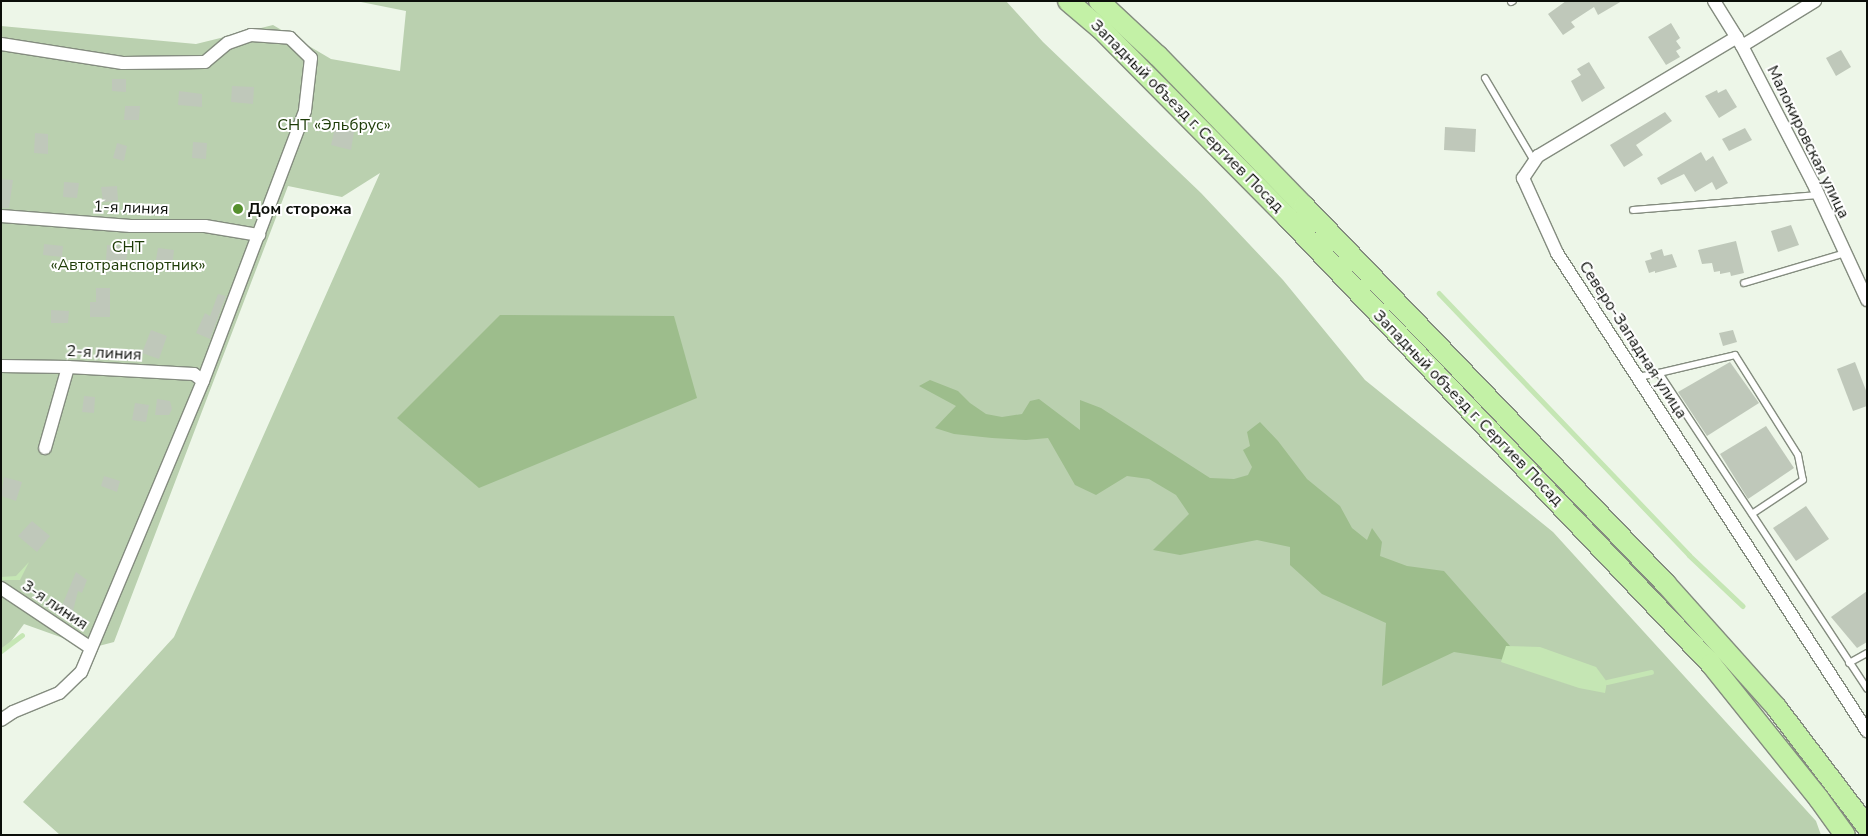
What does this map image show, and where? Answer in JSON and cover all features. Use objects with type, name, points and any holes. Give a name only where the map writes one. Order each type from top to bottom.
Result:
[{"type":"main road","name":"Западный объезд г. Сергиев Посад","points":[[1068,1],[1101,29],[1287,217],[1711,664],[1819,799],[1845,835]]},
{"type":"main road","name":"Западный объезд г. Сергиев Посад","points":[[1099,1],[1158,56],[1304,206],[1666,584],[1776,707],[1867,827]]},
{"type":"street","name":"Малокировская улица","points":[[1714,1],[1739,41],[1818,195],[1867,300]]},
{"type":"street","name":"Северо-Западная улица","points":[[1816,1],[1739,41],[1538,156],[1522,178],[1557,253],[1867,731]]},
{"type":"street","points":[[1,44],[123,63],[205,62],[228,43],[251,35],[290,38],[311,58],[305,111],[259,235],[203,381],[81,672],[59,693],[13,712],[1,720]]},
{"type":"street","name":"1-я линия","points":[[1,216],[130,226],[205,226],[259,235]]},
{"type":"street","name":"2-я линия","points":[[1,366],[68,367],[194,374],[203,381]]},
{"type":"street","points":[[45,448],[68,367]]},
{"type":"street","name":"3-я линия","points":[[1,588],[91,648]]},
{"type":"lane","points":[[1485,78],[1534,161]]},
{"type":"lane","points":[[1632,210],[1818,195]]},
{"type":"lane","points":[[1744,283],[1845,253]]},
{"type":"lane","points":[[1637,377],[1659,374],[1735,355],[1798,455],[1803,480],[1752,514]]},
{"type":"lane","points":[[1659,374],[1867,689]]},
{"type":"lane","points":[[1850,663],[1867,653]]},
{"type":"green space","points":[[356,1],[1006,1],[1043,42],[1201,193],[1283,280],[1365,380],[1553,532],[1816,821],[1821,835],[60,835],[23,802],[174,637],[380,173],[342,197],[288,186],[114,642],[91,648],[24,624],[1,655],[1,26],[196,44],[273,25],[331,59],[400,71],[406,11]]},
{"type":"shaded area","points":[[500,315],[674,316],[697,398],[479,488],[397,418]]},
{"type":"shaded area","points":[[930,380],[958,391],[970,403],[986,414],[1002,417],[1022,414],[1030,401],[1039,399],[1080,430],[1080,400],[1101,408],[1210,478],[1234,479],[1248,475],[1252,467],[1243,450],[1250,446],[1247,432],[1260,422],[1278,441],[1307,479],[1340,506],[1352,528],[1367,540],[1372,528],[1382,542],[1380,556],[1407,566],[1444,571],[1525,663],[1454,652],[1382,686],[1386,623],[1322,594],[1290,565],[1290,547],[1257,540],[1180,555],[1153,550],[1189,514],[1176,495],[1149,479],[1127,476],[1096,495],[1075,485],[1048,438],[1026,440],[992,438],[954,434],[935,428],[956,406],[919,386]]},
{"type":"shaded area","points":[[29,562],[20,580],[1,580],[1,577],[16,576]]},
{"type":"shaded area","points":[[1506,646],[1540,647],[1596,667],[1607,682],[1605,693],[1579,688],[1501,662]]},
{"type":"building","points":[[1566,1],[1622,1],[1598,15],[1594,7],[1571,22],[1575,27],[1563,35],[1548,14]]},
{"type":"building","points":[[1671,23],[1680,38],[1676,41],[1681,48],[1676,51],[1680,57],[1666,65],[1648,37]]},
{"type":"building","points":[[1841,50],[1851,67],[1836,76],[1826,58]]},
{"type":"building","points":[[1589,62],[1605,88],[1582,102],[1571,81],[1581,75],[1577,69]]},
{"type":"building","points":[[112,79],[126,79],[126,92],[112,91]]},
{"type":"building","points":[[232,86],[254,87],[253,104],[231,102]]},
{"type":"building","points":[[1726,89],[1737,107],[1719,118],[1705,96],[1717,90],[1718,93]]},
{"type":"building","points":[[179,91],[202,94],[202,107],[178,105]]},
{"type":"building","points":[[125,106],[140,106],[139,120],[124,120]]},
{"type":"building","points":[[1665,112],[1672,121],[1636,145],[1643,155],[1624,167],[1610,145]]},
{"type":"building","points":[[1445,127],[1476,129],[1475,152],[1444,150]]},
{"type":"building","points":[[335,128],[354,132],[351,150],[331,145]]},
{"type":"building","points":[[1745,128],[1752,140],[1729,151],[1722,139]]},
{"type":"building","points":[[35,133],[48,134],[48,154],[34,153]]},
{"type":"building","points":[[193,142],[207,143],[206,159],[192,158]]},
{"type":"building","points":[[117,143],[127,146],[124,161],[113,158]]},
{"type":"building","points":[[1701,152],[1706,161],[1713,156],[1728,183],[1716,190],[1712,182],[1695,192],[1684,174],[1661,185],[1657,178]]},
{"type":"building","points":[[1,179],[13,180],[9,208],[1,208]]},
{"type":"building","points":[[64,182],[79,183],[77,198],[63,197]]},
{"type":"building","points":[[117,186],[118,201],[103,202],[101,187]]},
{"type":"building","points":[[1791,225],[1799,245],[1778,252],[1771,231]]},
{"type":"building","points":[[1736,241],[1744,273],[1731,276],[1730,272],[1720,274],[1720,271],[1714,272],[1712,263],[1702,264],[1698,250]]},
{"type":"building","points":[[44,244],[63,246],[62,257],[43,255]]},
{"type":"building","points":[[107,245],[128,247],[126,262],[106,260]]},
{"type":"building","points":[[158,248],[174,250],[172,268],[155,265]]},
{"type":"building","points":[[1662,249],[1664,256],[1672,254],[1677,267],[1649,273],[1645,261],[1652,259],[1650,253]]},
{"type":"building","points":[[96,288],[110,288],[110,317],[90,317],[90,302],[96,302]]},
{"type":"building","points":[[218,294],[226,296],[210,339],[196,333],[205,313],[210,316]]},
{"type":"building","points":[[51,310],[69,311],[68,323],[51,323]]},
{"type":"building","points":[[151,330],[167,336],[159,359],[142,353]]},
{"type":"building","points":[[1733,330],[1737,342],[1723,346],[1719,333]]},
{"type":"building","points":[[1730,362],[1759,403],[1707,436],[1678,392]]},
{"type":"building","points":[[1855,362],[1867,393],[1867,406],[1853,411],[1837,369]]},
{"type":"building","points":[[84,396],[95,397],[94,413],[82,412]]},
{"type":"building","points":[[157,399],[170,401],[172,409],[169,415],[155,415]]},
{"type":"building","points":[[135,403],[149,405],[146,422],[132,420]]},
{"type":"building","points":[[1766,426],[1794,468],[1748,499],[1720,454]]},
{"type":"building","points":[[104,476],[120,481],[117,492],[101,486]]},
{"type":"building","points":[[4,477],[22,482],[16,501],[1,496]]},
{"type":"building","points":[[1806,506],[1829,539],[1796,561],[1773,528]]},
{"type":"building","points":[[32,521],[50,536],[37,552],[18,536]]},
{"type":"building","points":[[76,572],[87,580],[82,593],[78,591],[73,611],[61,608]]},
{"type":"building","points":[[1867,591],[1867,642],[1857,648],[1831,617]]},
{"type":"waterway","points":[[1439,293],[1689,555],[1743,606]]},
{"type":"waterway","points":[[1,651],[22,635]]},
{"type":"waterway","points":[[1607,682],[1651,672]]},
{"type":"place","name":"Дом сторожа","points":[[238,209]]},
{"type":"park label","name":"СНТ «Эльбрус»","points":[[334,125]]},
{"type":"park label","name":"СНТ «Автотранспортник»","points":[[128,256]]}]
